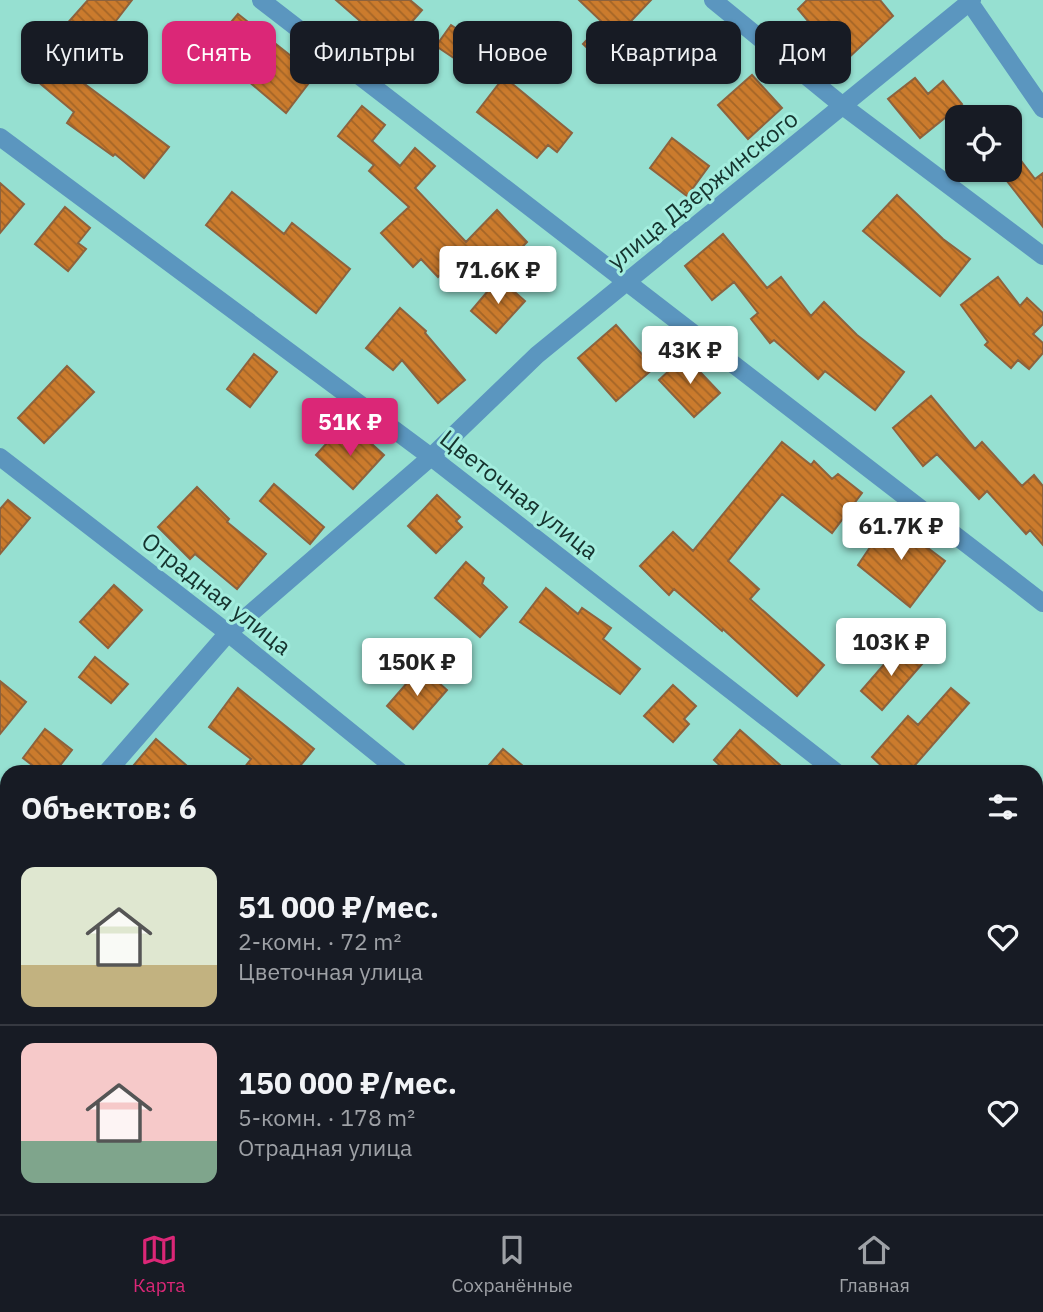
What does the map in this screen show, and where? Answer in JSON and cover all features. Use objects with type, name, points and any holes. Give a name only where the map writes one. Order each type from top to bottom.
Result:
[{"type":"street","points":[[261,0],[1043,603]]},
{"type":"street","points":[[713,0],[843,106],[1043,256]]},
{"type":"street","points":[[970,1],[1043,109]]},
{"type":"street","name":"улица Дзержинского","points":[[113,765],[228,633],[431,457],[537,355],[970,1]]},
{"type":"street","name":"Цветочная улица","points":[[0,137],[431,457],[827,765]]},
{"type":"street","name":"Отрадная улица","points":[[0,457],[228,633],[391,765]]},
{"type":"building","points":[[88,0],[132,0],[116,21],[69,21]]},
{"type":"building","points":[[336,0],[410,0],[422,10],[412,21],[360,21]]},
{"type":"building","points":[[579,0],[651,0],[631,21],[601,21]]},
{"type":"building","points":[[807,0],[880,0],[893,16],[851,55],[851,21],[808,21],[798,9]]},
{"type":"building","points":[[238,14],[247,21],[232,21]]},
{"type":"building","points":[[451,25],[453,26],[453,57],[439,48],[439,42]]},
{"type":"building","points":[[276,44],[290,55],[290,84],[308,84],[286,113],[252,84],[276,84]]},
{"type":"building","points":[[752,75],[755,84],[760,84],[782,108],[748,139],[718,105]]},
{"type":"building","points":[[915,78],[928,94],[943,81],[962,104],[945,105],[945,118],[920,138],[888,99]]},
{"type":"building","points":[[41,84],[85,84],[169,147],[144,178],[115,154],[113,156],[67,123],[74,112]]},
{"type":"building","points":[[499,84],[512,84],[572,133],[557,152],[548,145],[537,158],[477,112]]},
{"type":"building","points":[[362,106],[385,125],[372,141],[400,166],[415,148],[435,166],[415,188],[466,242],[497,210],[527,242],[490,281],[462,254],[438,277],[421,259],[413,267],[381,233],[409,207],[369,171],[374,165],[338,136]]},
{"type":"building","points":[[672,138],[709,166],[687,196],[650,168]]},
{"type":"building","points":[[1022,162],[1035,179],[1043,173],[1043,227],[1008,182],[1022,182]]},
{"type":"building","points":[[0,183],[24,204],[0,233]]},
{"type":"building","points":[[232,192],[284,234],[292,223],[350,269],[316,313],[206,225]]},
{"type":"building","points":[[897,195],[943,239],[970,259],[940,296],[863,231]]},
{"type":"building","points":[[65,207],[90,228],[78,243],[86,249],[68,271],[35,244]]},
{"type":"building","points":[[723,234],[767,288],[781,277],[811,316],[824,302],[857,335],[904,372],[875,410],[825,371],[818,379],[774,340],[770,343],[751,319],[758,313],[734,282],[712,300],[685,266]]},
{"type":"building","points":[[998,277],[1020,306],[1027,298],[1043,313],[1043,324],[1033,334],[1043,343],[1043,353],[1029,369],[1018,360],[1011,368],[985,345],[988,342],[961,305]]},
{"type":"building","points":[[499,278],[525,301],[496,333],[471,311]]},
{"type":"building","points":[[400,308],[426,331],[465,380],[438,403],[402,360],[393,370],[366,348]]},
{"type":"building","points":[[616,325],[654,368],[616,401],[578,358]]},
{"type":"building","points":[[254,354],[277,372],[250,407],[227,389]]},
{"type":"building","points":[[685,356],[720,393],[694,417],[659,380]]},
{"type":"building","points":[[67,366],[94,392],[44,443],[18,418]]},
{"type":"building","points":[[931,396],[975,449],[982,442],[1022,486],[1034,475],[1043,486],[1043,545],[1030,530],[1026,534],[987,491],[979,499],[937,454],[923,466],[893,428]]},
{"type":"building","points":[[338,431],[353,445],[362,435],[384,455],[353,489],[316,455]]},
{"type":"building","points":[[782,442],[811,465],[814,461],[832,479],[838,474],[862,493],[832,533],[782,494],[728,561],[759,589],[750,599],[824,665],[797,696],[723,629],[722,631],[674,589],[669,595],[640,566],[673,532],[693,551]]},
{"type":"building","points":[[274,484],[324,527],[310,544],[260,501]]},
{"type":"building","points":[[197,487],[229,519],[227,522],[266,554],[237,589],[195,554],[190,559],[158,527]]},
{"type":"building","points":[[437,495],[460,517],[456,521],[462,527],[436,553],[408,526]]},
{"type":"building","points":[[8,500],[30,518],[0,554],[0,509]]},
{"type":"building","points":[[892,515],[911,529],[908,533],[945,561],[910,607],[858,565]]},
{"type":"building","points":[[466,562],[484,578],[482,584],[507,607],[480,637],[435,598]]},
{"type":"building","points":[[114,585],[142,610],[108,648],[80,622]]},
{"type":"building","points":[[546,588],[578,614],[582,608],[611,628],[603,639],[640,669],[620,694],[520,622]]},
{"type":"building","points":[[901,645],[922,664],[882,710],[861,691]]},
{"type":"building","points":[[95,657],[128,684],[111,703],[79,677]]},
{"type":"building","points":[[421,667],[447,690],[413,729],[387,706]]},
{"type":"building","points":[[0,681],[26,702],[0,734]]},
{"type":"building","points":[[673,685],[696,706],[684,719],[689,724],[673,742],[644,716]]},
{"type":"building","points":[[238,688],[314,749],[301,765],[246,765],[251,759],[209,727]]},
{"type":"building","points":[[951,688],[969,703],[915,765],[881,765],[872,757],[908,716],[918,725]]},
{"type":"building","points":[[45,729],[72,750],[60,765],[32,765],[23,758]]},
{"type":"building","points":[[740,730],[780,765],[719,765],[714,760]]},
{"type":"building","points":[[156,739],[186,765],[134,765]]},
{"type":"building","points":[[503,749],[522,765],[489,765]]}]
